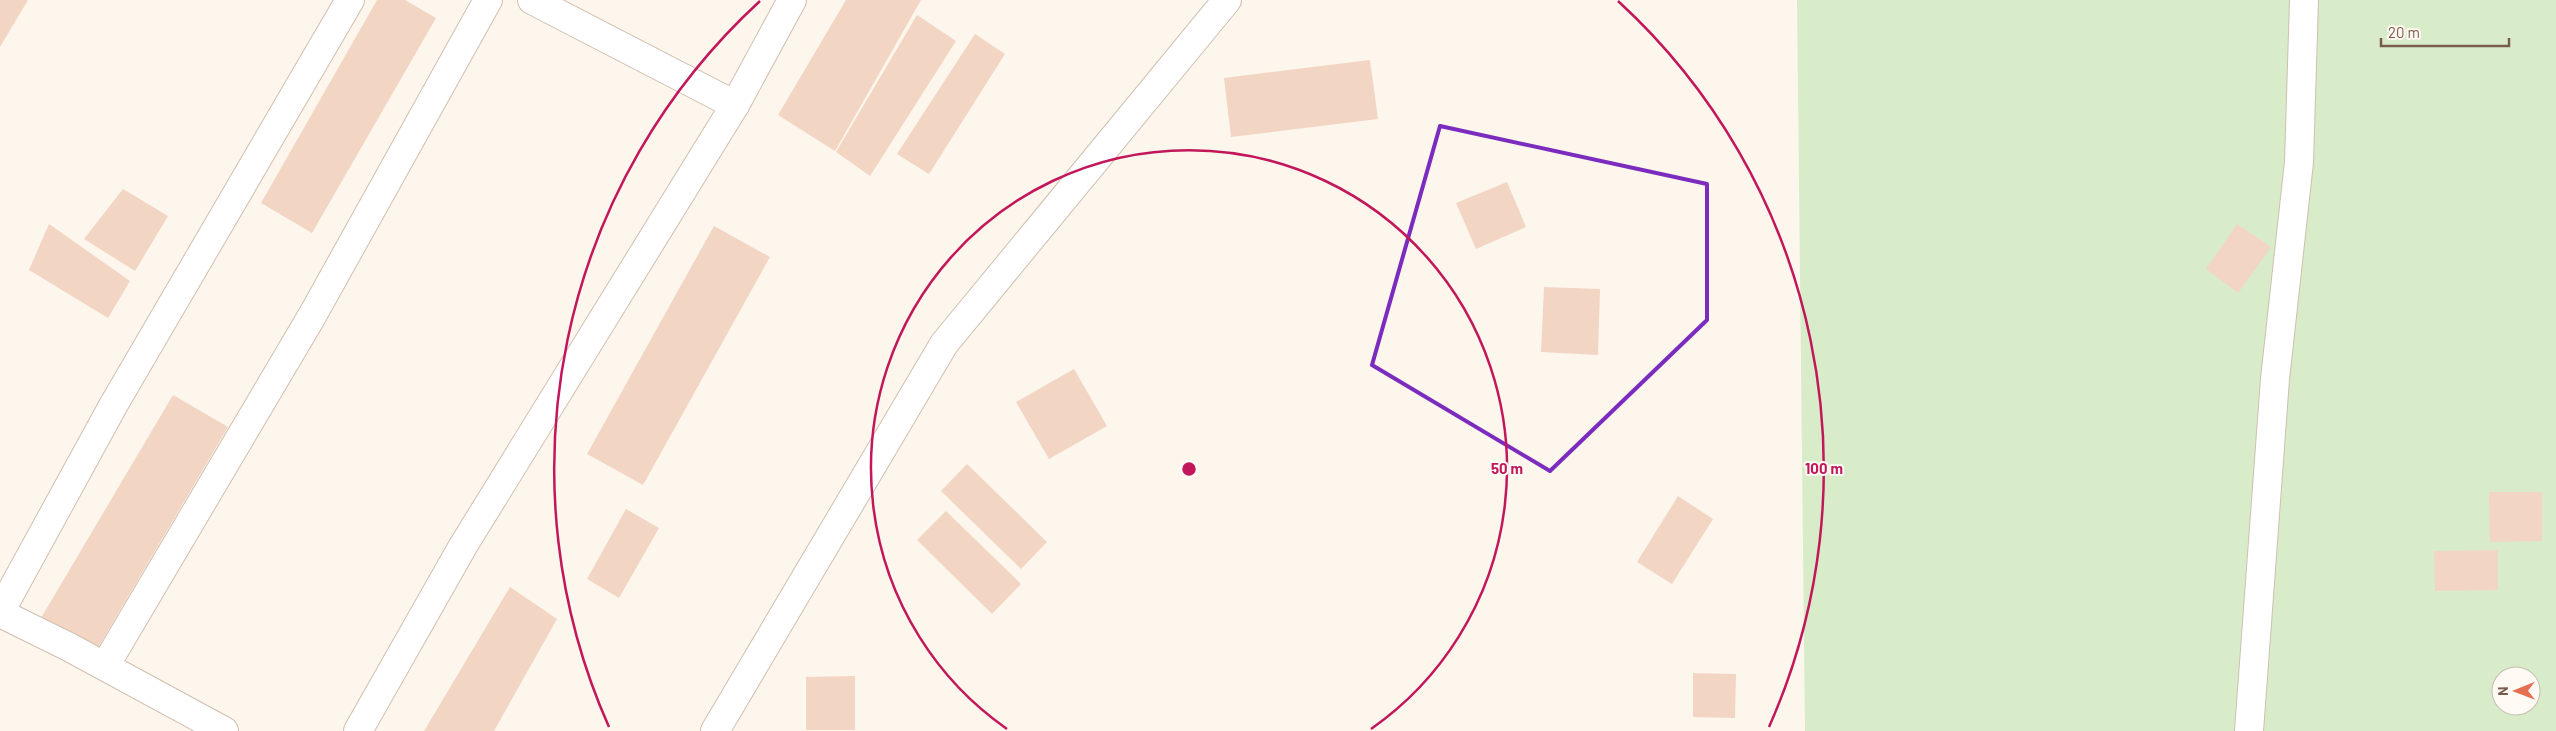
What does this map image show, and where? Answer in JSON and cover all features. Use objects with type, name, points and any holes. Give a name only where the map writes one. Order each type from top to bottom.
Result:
[{"type":"street","points":[[224,731],[105,666],[0,612],[114,404],[350,0]]},
{"type":"street","points":[[105,666],[312,316],[488,0]]},
{"type":"street","points":[[532,0],[735,105]]},
{"type":"street","points":[[358,731],[462,546],[735,105],[792,0]]},
{"type":"street","points":[[715,731],[944,344],[1227,0]]},
{"type":"street","points":[[2250,731],[2275,379],[2299,162],[2304,0]]},
{"type":"highlighted area","points":[[1440,126],[1707,184],[1707,320],[1550,471],[1372,365]]},
{"type":"green space","points":[[1797,0],[2556,0],[2556,731],[1805,731]]},
{"type":"building","points":[[0,0],[28,0],[0,47]]},
{"type":"building","points":[[377,0],[405,0],[436,18],[312,233],[261,203]]},
{"type":"building","points":[[846,0],[921,0],[835,151],[778,115]]},
{"type":"building","points":[[917,15],[956,41],[870,176],[836,152]]},
{"type":"building","points":[[975,34],[1005,54],[929,174],[897,154]]},
{"type":"building","points":[[1370,60],[1378,119],[1231,137],[1224,78]]},
{"type":"building","points":[[1507,182],[1526,227],[1476,249],[1456,203]]},
{"type":"building","points":[[123,189],[168,216],[135,271],[84,239]]},
{"type":"building","points":[[49,224],[130,281],[108,318],[29,270]]},
{"type":"building","points":[[2237,224],[2271,247],[2238,293],[2206,269]]},
{"type":"building","points":[[714,226],[770,257],[643,485],[587,454]]},
{"type":"building","points":[[1544,287],[1600,289],[1598,355],[1541,352]]},
{"type":"building","points":[[1074,369],[1107,426],[1049,459],[1016,402]]},
{"type":"building","points":[[173,395],[228,427],[96,651],[41,618]]},
{"type":"building","points":[[967,464],[1047,542],[1021,569],[941,491]]},
{"type":"building","points":[[2489,492],[2542,492],[2542,541],[2490,542]]},
{"type":"building","points":[[1678,496],[1713,519],[1672,584],[1637,562]]},
{"type":"building","points":[[626,509],[659,528],[619,598],[587,579]]},
{"type":"building","points":[[946,511],[1021,584],[992,614],[917,540]]},
{"type":"building","points":[[2498,550],[2498,590],[2435,591],[2434,551]]},
{"type":"building","points":[[510,587],[557,619],[494,731],[424,731]]},
{"type":"building","points":[[1693,673],[1736,674],[1735,718],[1693,717]]},
{"type":"building","points":[[855,676],[855,730],[806,730],[806,677]]}]
